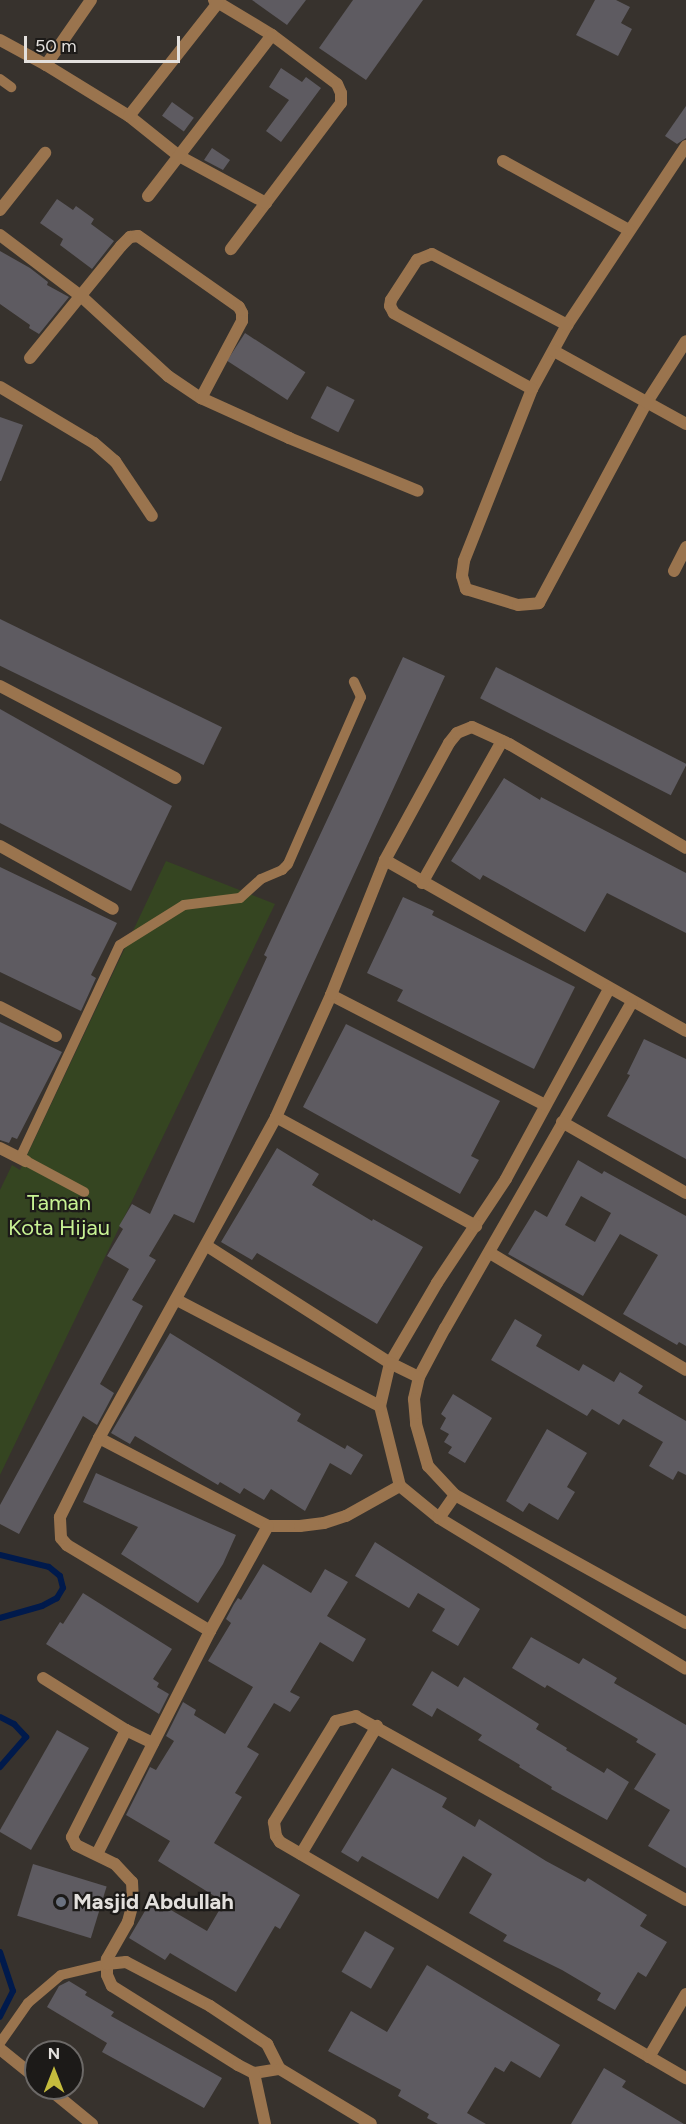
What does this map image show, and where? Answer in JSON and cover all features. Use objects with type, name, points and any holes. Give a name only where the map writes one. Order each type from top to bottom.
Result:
[{"type":"street","points":[[46,64],[91,0]]},
{"type":"street","points":[[129,116],[216,1],[272,35],[337,84],[341,103],[231,249]]},
{"type":"street","points":[[148,196],[272,35]]},
{"type":"street","points":[[0,40],[46,64],[129,116],[179,156],[266,203]]},
{"type":"street","points":[[686,146],[567,325],[532,389],[464,561],[462,576],[466,589],[518,604],[539,603],[647,402],[686,341]]},
{"type":"street","points":[[0,210],[45,153]]},
{"type":"street","points":[[503,161],[629,230]]},
{"type":"street","points":[[0,235],[82,297],[168,376],[201,398],[290,438],[418,490]]},
{"type":"street","points":[[30,358],[82,297],[121,246],[130,237],[138,236],[239,307],[242,321],[201,398]]},
{"type":"street","points":[[532,389],[394,313],[390,306],[392,300],[417,260],[432,254],[567,325]]},
{"type":"street","points":[[554,351],[686,424]]},
{"type":"street","points":[[0,387],[94,443],[115,460],[152,516]]},
{"type":"street","points":[[674,571],[686,547]]},
{"type":"street","points":[[0,686],[175,778]]},
{"type":"street","points":[[210,1631],[68,1545],[61,1538],[60,1517],[99,1438],[207,1246],[276,1117],[331,995],[385,860],[448,743],[457,734],[472,727],[502,741],[686,848]]},
{"type":"street","points":[[422,883],[502,741]]},
{"type":"street","points":[[0,846],[113,909]]},
{"type":"street","points":[[385,860],[686,1031]]},
{"type":"street","points":[[609,989],[506,1179],[437,1283],[390,1363],[381,1406],[400,1486],[439,1518],[686,1669]]},
{"type":"street","points":[[331,995],[545,1105]]},
{"type":"street","points":[[632,1002],[445,1328],[419,1377],[414,1399],[421,1449],[428,1466],[455,1495],[686,1623]]},
{"type":"street","points":[[0,1008],[56,1036]]},
{"type":"street","points":[[276,1117],[476,1226]]},
{"type":"street","points":[[562,1122],[686,1193]]},
{"type":"street","points":[[0,1148],[23,1160]]},
{"type":"street","points":[[506,1179],[523,1190]]},
{"type":"street","points":[[207,1246],[390,1363],[419,1377]]},
{"type":"street","points":[[490,1253],[686,1370]]},
{"type":"street","points":[[177,1300],[381,1406]]},
{"type":"street","points":[[99,1438],[268,1526],[324,1523],[346,1516],[400,1486]]},
{"type":"street","points":[[439,1518],[455,1495]]},
{"type":"street","points":[[97,1854],[210,1631],[268,1526]]},
{"type":"street","points":[[43,1678],[126,1730],[153,1743]]},
{"type":"street","points":[[686,1900],[356,1716],[336,1721],[274,1822],[276,1836],[280,1842],[686,2078]]},
{"type":"street","points":[[301,1854],[377,1726]]},
{"type":"street","points":[[126,1730],[73,1831],[73,1842],[97,1854],[123,1873],[132,1882],[135,1892],[128,1922],[111,1948],[107,1976],[112,1986],[206,2047],[254,2073],[280,2069]]},
{"type":"street","points":[[107,1964],[126,1962],[210,2006],[267,2044],[280,2069],[371,2124]]},
{"type":"street","points":[[649,2057],[686,1994]]},
{"type":"street","points":[[0,2049],[24,2068]]},
{"type":"street","points":[[254,2073],[265,2124]]},
{"type":"street","points":[[63,2100],[92,2124]]},
{"type":"lane","points":[[0,79],[12,87]]},
{"type":"lane","points":[[84,1192],[23,1160],[120,945],[184,905],[240,898],[261,879],[282,870],[288,864],[361,697],[354,682]]},
{"type":"lane","points":[[0,2043],[28,2003],[61,1976],[107,1964]]},
{"type":"green space","name":"Taman Kota Hijau","points":[[166,861],[275,904],[0,1475],[0,1190],[12,1165],[20,1170]]},
{"type":"building","points":[[252,0],[306,0],[287,25]]},
{"type":"building","points":[[353,0],[423,0],[366,80],[319,48]]},
{"type":"building","points":[[595,0],[616,0],[630,7],[621,23],[632,29],[618,56],[576,35]]},
{"type":"building","points":[[281,68],[302,82],[306,77],[321,88],[281,142],[266,131],[289,100],[269,87]]},
{"type":"building","points":[[172,102],[194,118],[184,132],[162,116]]},
{"type":"building","points":[[686,106],[686,138],[677,144],[665,136]]},
{"type":"building","points":[[212,148],[230,160],[223,170],[204,160]]},
{"type":"building","points":[[57,199],[73,210],[76,206],[94,219],[91,224],[114,241],[92,269],[60,245],[63,239],[40,223]]},
{"type":"building","points":[[0,251],[30,268],[48,282],[47,285],[69,297],[39,334],[0,304]]},
{"type":"building","points":[[245,333],[305,372],[287,400],[227,361]]},
{"type":"building","points":[[327,386],[355,400],[338,432],[311,418]]},
{"type":"building","points":[[0,417],[23,425],[1,481],[0,481]]},
{"type":"building","points":[[0,619],[222,727],[204,765],[0,666]]},
{"type":"building","points":[[403,657],[445,676],[194,1223],[174,1214],[149,1256],[156,1260],[132,1300],[143,1306],[100,1384],[114,1393],[97,1425],[83,1416],[19,1534],[0,1524],[0,1505],[129,1269],[107,1256],[123,1229],[119,1226],[132,1204],[150,1214],[267,957],[264,955]]},
{"type":"building","points":[[496,667],[686,764],[671,795],[480,698]]},
{"type":"building","points":[[0,709],[172,806],[131,891],[0,823]]},
{"type":"building","points":[[504,778],[540,800],[541,797],[686,873],[686,933],[607,893],[585,932],[483,875],[480,880],[451,861]]},
{"type":"building","points":[[0,867],[117,923],[91,975],[96,978],[81,1011],[0,972]]},
{"type":"building","points":[[403,897],[434,911],[432,915],[575,987],[534,1069],[397,1001],[403,990],[367,973]]},
{"type":"building","points":[[0,1022],[62,1052],[17,1139],[12,1137],[9,1143],[0,1140]]},
{"type":"building","points":[[346,1024],[500,1101],[471,1156],[479,1160],[460,1194],[303,1107]]},
{"type":"building","points":[[644,1039],[686,1059],[686,1159],[607,1116],[630,1075],[627,1074]]},
{"type":"building","points":[[277,1148],[319,1174],[312,1185],[372,1221],[373,1219],[423,1247],[377,1324],[257,1253],[252,1260],[221,1242]]},
{"type":"building","points":[[578,1160],[602,1174],[604,1171],[686,1216],[686,1346],[679,1342],[677,1345],[623,1314],[658,1255],[620,1234],[583,1296],[508,1254],[535,1210],[547,1217]],"holes":[[[581,1196],[611,1213],[595,1242],[565,1225]]]},
{"type":"building","points":[[515,1319],[542,1335],[536,1346],[579,1371],[583,1364],[614,1382],[620,1372],[643,1386],[638,1393],[686,1421],[686,1475],[678,1471],[673,1480],[649,1466],[663,1442],[623,1419],[619,1425],[592,1409],[587,1416],[491,1360]]},
{"type":"building","points":[[170,1333],[301,1414],[297,1421],[345,1449],[347,1445],[363,1455],[351,1475],[330,1463],[305,1511],[271,1489],[264,1500],[244,1488],[240,1494],[220,1482],[218,1485],[135,1436],[130,1444],[111,1433]]},
{"type":"building","points":[[453,1394],[492,1418],[465,1463],[448,1453],[452,1447],[444,1442],[449,1434],[440,1429],[446,1418],[441,1414]]},
{"type":"building","points":[[547,1429],[587,1453],[567,1487],[575,1492],[558,1520],[529,1503],[523,1512],[506,1501]]},
{"type":"building","points":[[96,1473],[236,1535],[223,1564],[198,1603],[121,1554],[138,1527],[83,1502]]},
{"type":"building","points":[[375,1542],[480,1609],[458,1646],[432,1631],[445,1609],[418,1593],[409,1608],[355,1576]]},
{"type":"building","points":[[263,1564],[311,1593],[325,1569],[348,1582],[327,1616],[366,1639],[353,1662],[320,1642],[290,1692],[300,1697],[290,1712],[274,1703],[247,1747],[259,1754],[235,1793],[242,1797],[214,1843],[300,1895],[280,1929],[275,1926],[236,1992],[170,1953],[165,1960],[129,1938],[152,1899],[207,1931],[224,1902],[158,1861],[170,1841],[126,1815],[150,1767],[156,1770],[174,1741],[166,1736],[183,1702],[196,1710],[194,1715],[225,1734],[253,1687],[208,1661],[231,1623],[226,1619],[234,1604],[238,1598],[241,1600]]},
{"type":"building","points":[[83,1593],[172,1649],[153,1679],[159,1683],[157,1687],[169,1694],[159,1714],[46,1644],[60,1622],[63,1624]]},
{"type":"building","points":[[531,1637],[579,1664],[583,1658],[617,1678],[614,1683],[686,1725],[686,1868],[648,1846],[670,1810],[634,1789],[656,1754],[636,1742],[638,1739],[547,1685],[545,1688],[512,1668]]},
{"type":"building","points":[[432,1671],[458,1687],[464,1677],[539,1724],[536,1729],[567,1748],[566,1750],[604,1773],[607,1768],[629,1782],[607,1820],[551,1789],[552,1787],[519,1767],[520,1765],[478,1740],[482,1735],[437,1708],[432,1717],[412,1705]]},
{"type":"building","points":[[57,1730],[89,1748],[31,1850],[0,1830]]},
{"type":"building","points":[[392,1768],[447,1798],[442,1807],[475,1827],[479,1819],[546,1861],[585,1882],[588,1878],[647,1915],[640,1926],[667,1942],[646,1977],[638,1972],[615,2010],[597,2000],[601,1993],[562,1970],[503,1941],[507,1935],[469,1913],[492,1874],[463,1856],[438,1899],[362,1856],[358,1862],[341,1852]]},
{"type":"building","name":"Masjid Abdullah","points":[[33,1864],[107,1887],[91,1938],[17,1916]]},
{"type":"building","points":[[365,1931],[394,1948],[371,1989],[342,1972]]},
{"type":"building","points":[[427,1965],[560,2045],[540,2078],[511,2061],[504,2072],[495,2067],[467,2113],[486,2124],[438,2124],[427,2118],[429,2114],[398,2096],[401,2090],[328,2051],[351,2011],[387,2032]]},
{"type":"building","points":[[69,1981],[87,1992],[85,1995],[114,2012],[111,2016],[222,2078],[204,2108],[102,2052],[107,2043],[47,2007],[59,1986]]},
{"type":"building","points":[[604,2068],[626,2081],[622,2087],[684,2124],[571,2124]]},
{"type":"waterway","points":[[0,1555],[49,1567],[60,1576],[63,1588],[57,1598],[42,1606],[0,1618]]},
{"type":"waterway","points":[[0,1717],[14,1724],[26,1737],[0,1767]]},
{"type":"waterway","points":[[0,1952],[13,1991],[0,2017]]},
{"type":"place","name":"Masjid Abdullah","points":[[61,1902]]}]
